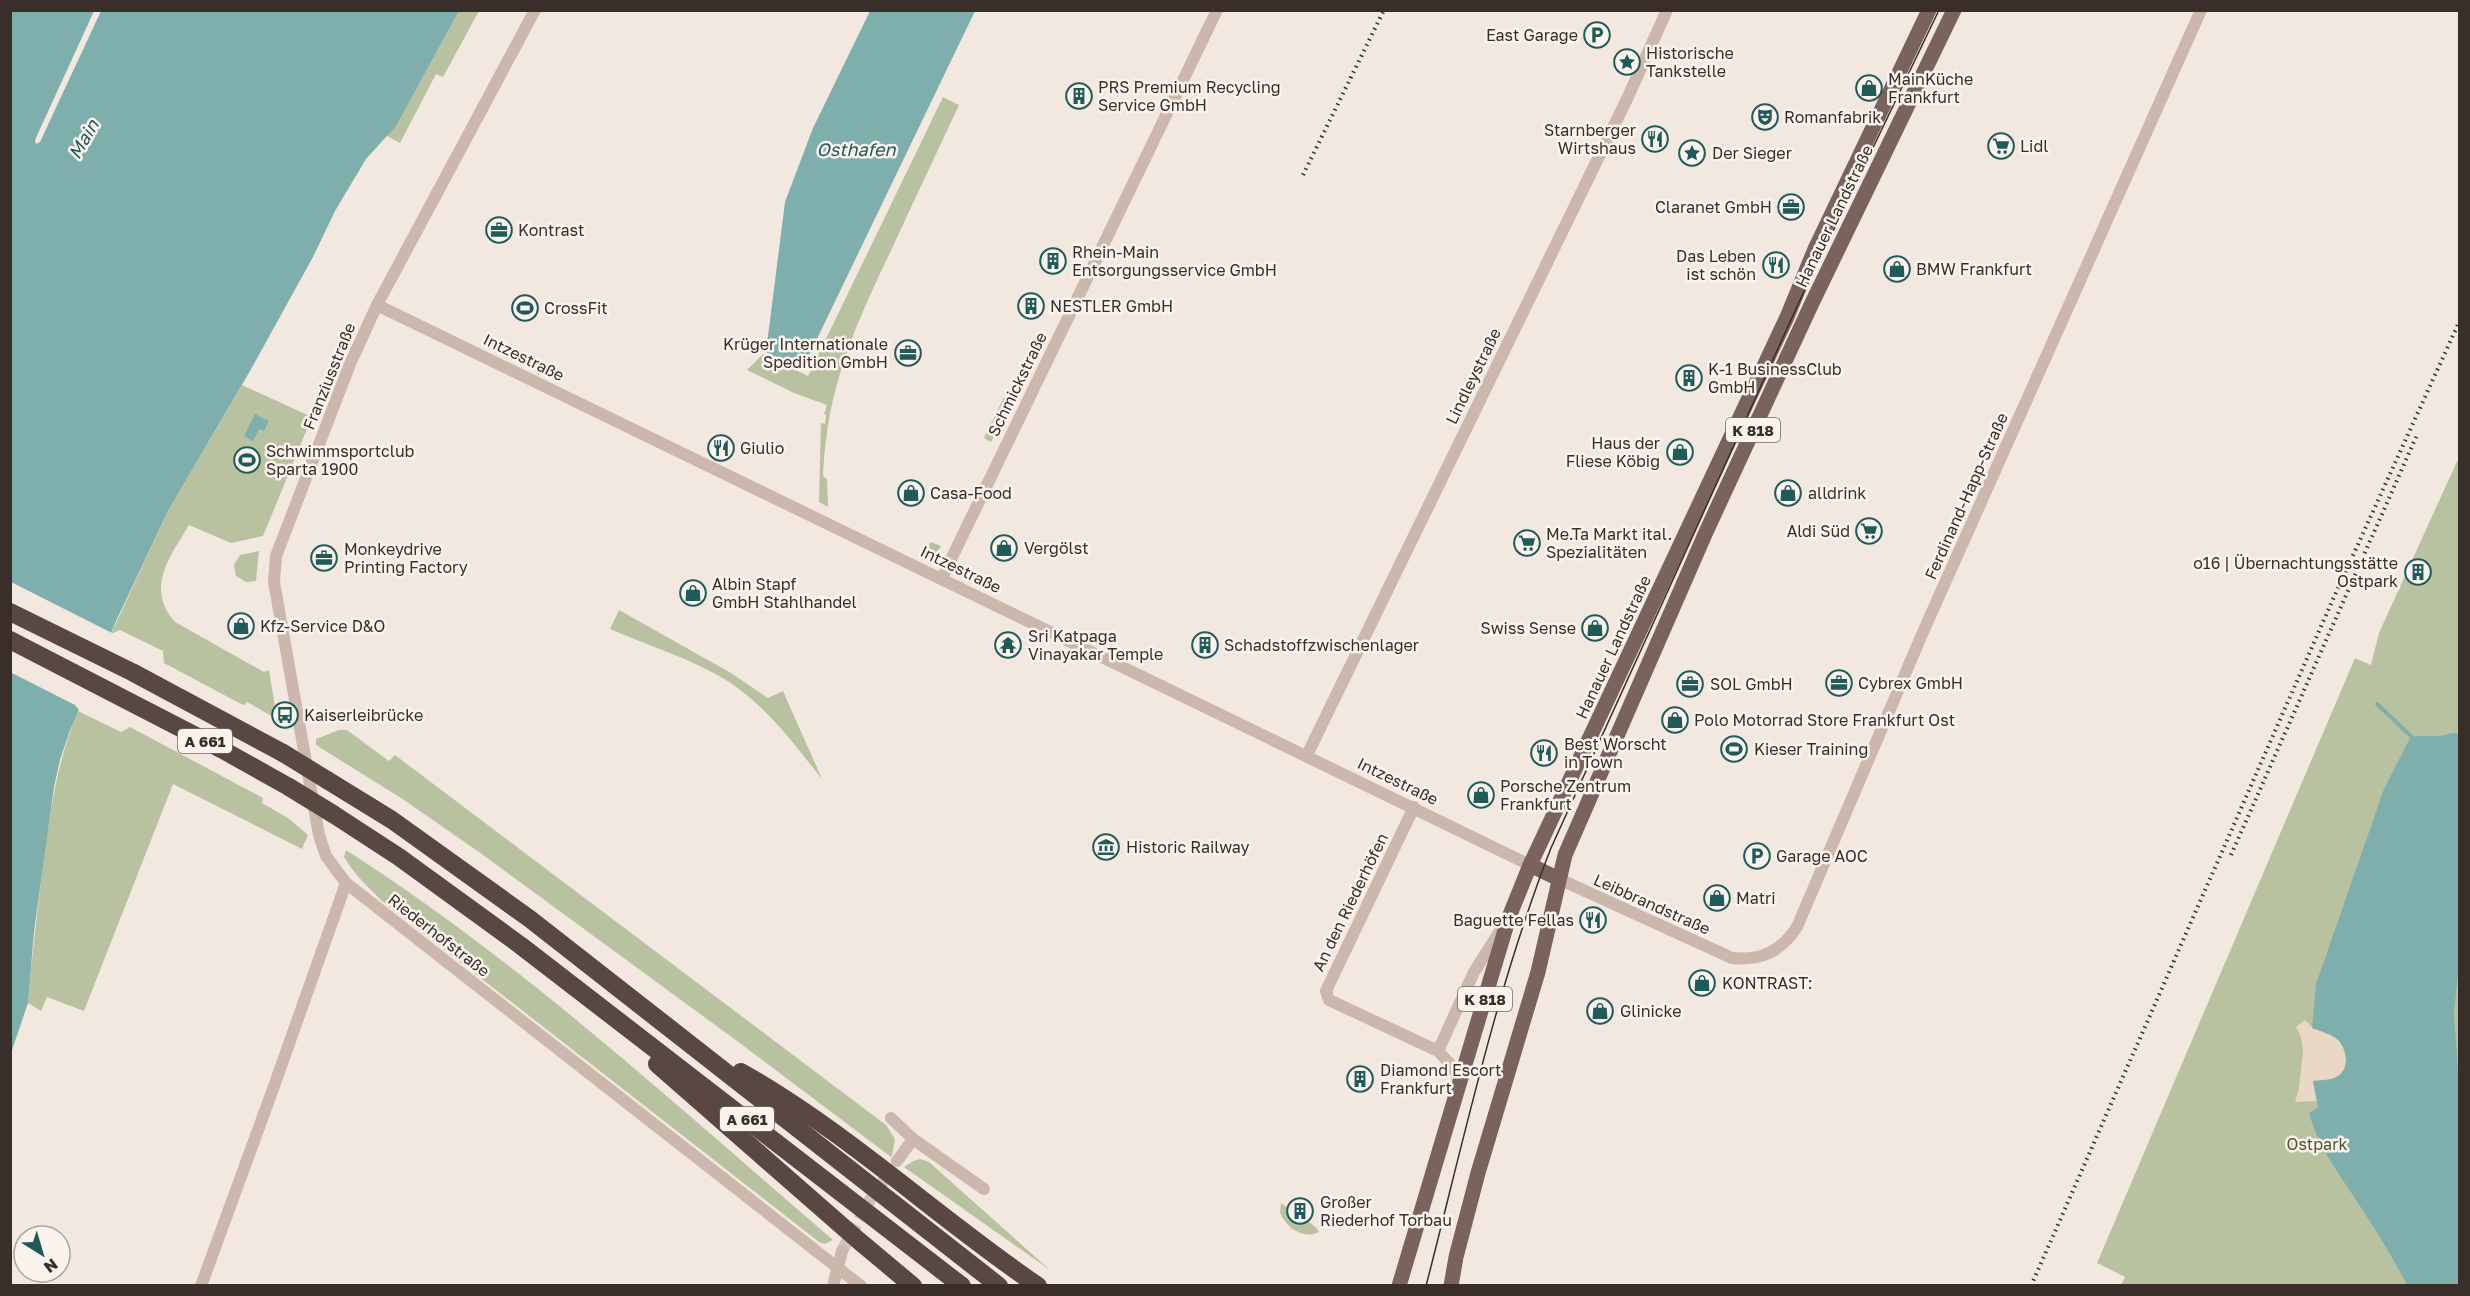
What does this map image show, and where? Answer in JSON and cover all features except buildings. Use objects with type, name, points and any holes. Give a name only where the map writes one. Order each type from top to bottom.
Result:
[{"type":"highway","name":"A 661","points":[[10,612],[132,672],[283,753],[392,820],[463,870],[691,1043],[999,1286]]},
{"type":"highway","name":"A 661","points":[[10,640],[289,787],[333,814],[459,900],[963,1286]]},
{"type":"highway","points":[[584,995],[648,1057],[913,1286]]},
{"type":"highway","points":[[691,1043],[777,1092],[869,1159],[985,1250],[1038,1286]]},
{"type":"main road","name":"Hanauer Landstraße","points":[[1399,1286],[1509,917],[1530,865],[1782,327],[1836,204],[1929,10]]},
{"type":"main road","name":"Hanauer Landstraße","points":[[1451,1286],[1456,1257],[1478,1173],[1538,972],[1565,855],[1706,532],[1812,303],[1954,10]]},
{"type":"main road","points":[[1530,865],[1559,879]]},
{"type":"street","name":"Franziusstraße","points":[[346,883],[326,856],[319,835],[274,582],[274,568],[280,542],[350,364],[377,305],[535,10]]},
{"type":"street","name":"Schmickstraße","points":[[942,578],[1217,10]]},
{"type":"street","name":"Lindleystraße","points":[[1307,755],[1627,99],[1667,10]]},
{"type":"street","name":"Ferdinand-Happ-Straße","points":[[1732,958],[1747,959],[1770,954],[1788,941],[1797,927],[1928,621],[2201,10]]},
{"type":"street","name":"Intzestraße","points":[[377,305],[1530,865]]},
{"type":"street","name":"An den Riederhöfen","points":[[1414,807],[1326,991],[1326,997],[1438,1051],[1453,1067],[1461,1082]]},
{"type":"street","name":"Leibbrandstraße","points":[[1559,879],[1732,958]]},
{"type":"street","name":"Riederhofstraße","points":[[346,883],[861,1286]]},
{"type":"street","points":[[201,1286],[346,883]]},
{"type":"street","points":[[1438,1051],[1474,972],[1509,917]]},
{"type":"street","points":[[891,1118],[913,1139],[984,1189]]},
{"type":"street","points":[[897,1161],[913,1139]]},
{"type":"street","points":[[833,1286],[836,1267],[842,1251]]},
{"type":"green space","points":[[459,11],[479,11],[443,77],[436,74],[400,143],[387,136],[405,109]]},
{"type":"green space","points":[[943,97],[959,105],[868,300],[837,383],[830,412],[823,476],[827,479],[828,507],[819,502],[821,423],[825,424],[826,415],[824,414],[827,405],[794,393],[747,370],[763,354],[808,376]]},
{"type":"green space","points":[[242,385],[312,417],[263,536],[231,543],[189,525],[168,561],[161,585],[162,597],[166,609],[175,622],[264,672],[269,670],[277,719],[247,702],[245,705],[241,704],[164,663],[163,651],[120,630],[111,634],[168,511]]},
{"type":"green space","points":[[1004,397],[1009,406],[991,442],[984,438]]},
{"type":"green space","name":"Ostpark","points":[[2459,457],[2459,1285],[2121,1285],[2125,1277],[2097,1263],[2355,658],[2371,665],[2379,633]]},
{"type":"green space","points":[[931,542],[941,546],[935,556],[923,551]]},
{"type":"green space","points":[[259,551],[256,581],[246,582],[236,576],[234,565],[240,555]]},
{"type":"green space","points":[[619,610],[731,673],[768,698],[783,691],[822,779],[768,714],[729,682],[686,660],[610,629]]},
{"type":"green space","points":[[78,711],[121,732],[130,727],[263,798],[262,803],[288,818],[308,835],[302,849],[173,784],[84,1011],[47,997],[41,1011],[28,1003],[44,857],[60,765]]},
{"type":"green space","points":[[339,730],[347,730],[389,761],[395,755],[886,1125],[895,1139],[892,1156],[479,852],[401,798],[316,745],[316,739]]},
{"type":"green space","points":[[346,850],[411,893],[536,987],[833,1240],[825,1244],[819,1242],[382,901],[348,863],[344,857]]},
{"type":"green space","points":[[920,1159],[929,1162],[1050,1270],[904,1167]]},
{"type":"green space","points":[[1281,1203],[1308,1221],[1319,1232],[1307,1235],[1291,1228],[1280,1213]]},
{"type":"shaded area","points":[[2305,1020],[2313,1028],[2337,1038],[2346,1058],[2345,1069],[2333,1079],[2313,1081],[2317,1101],[2295,1102],[2303,1052],[2301,1037],[2296,1027]]},
{"type":"water","name":"Main","points":[[11,11],[94,11],[35,140],[36,144],[40,142],[101,11],[459,11],[396,126],[366,159],[335,211],[313,257],[250,371],[168,511],[117,619],[60,760],[54,787],[34,932],[28,1003],[11,1053]]},
{"type":"water","name":"Osthafen","points":[[870,11],[975,11],[802,370],[766,352],[785,202],[813,128]]},
{"type":"water","points":[[255,414],[269,421],[264,431],[259,429],[253,441],[244,436]]},
{"type":"water","points":[[2460,734],[2460,953],[2454,1014],[2460,1099],[2459,1285],[2407,1285],[2381,1239],[2327,1155],[2312,1124],[2309,1113],[2318,1107],[2313,1081],[2327,1080],[2341,1074],[2346,1060],[2344,1049],[2338,1040],[2312,1028],[2316,984],[2384,789],[2411,736],[2440,736]]},
{"type":"pier","points":[[11,582],[114,634],[81,712],[75,705],[10,672]]},
{"type":"waterway","points":[[2377,704],[2411,736]]},
{"type":"tunnel","points":[[842,1251],[870,1200],[893,1167]]},
{"type":"tram line","points":[[1426,1286],[1497,1010],[1531,901],[1551,848],[1800,300],[1939,10]]},
{"type":"railway","points":[[1303,175],[1384,10]]},
{"type":"railway","points":[[2031,1286],[2330,606],[2460,320]]},
{"type":"railway","points":[[2231,855],[2417,435]]},
{"type":"place","name":"East Garage","points":[[1597,35]]},
{"type":"place","name":"Historische Tankstelle","points":[[1627,62]]},
{"type":"place","name":"MainKüche Frankfurt","points":[[1869,88]]},
{"type":"place","name":"PRS Premium Recycling Service GmbH","points":[[1079,96]]},
{"type":"place","name":"Romanfabrik","points":[[1765,117]]},
{"type":"place","name":"Starnberger Wirtshaus","points":[[1655,139]]},
{"type":"place","name":"Lidl","points":[[2001,146]]},
{"type":"place","name":"Der Sieger","points":[[1692,153]]},
{"type":"place","name":"Claranet GmbH","points":[[1791,207]]},
{"type":"place","name":"Kontrast","points":[[499,230]]},
{"type":"place","name":"Rhein-Main Entsorgungsservice GmbH","points":[[1053,261]]},
{"type":"place","name":"Das Leben ist schön","points":[[1776,265]]},
{"type":"place","name":"BMW Frankfurt","points":[[1897,269]]},
{"type":"place","name":"NESTLER GmbH","points":[[1031,306]]},
{"type":"place","name":"CrossFit","points":[[525,308]]},
{"type":"place","name":"Krüger Internationale Spedition GmbH","points":[[908,353]]},
{"type":"place","name":"K-1 BusinessClub GmbH","points":[[1689,378]]},
{"type":"place","name":"Giulio","points":[[721,448]]},
{"type":"place","name":"Haus der Fliese Köbig","points":[[1680,452]]},
{"type":"place","name":"Schwimmsportclub Sparta 1900","points":[[247,460]]},
{"type":"place","name":"Casa-Food","points":[[911,493]]},
{"type":"place","name":"alldrink","points":[[1788,493]]},
{"type":"place","name":"Aldi Süd","points":[[1869,531]]},
{"type":"place","name":"Me.Ta Markt ital. Spezialitäten","points":[[1527,543]]},
{"type":"place","name":"Vergölst","points":[[1004,548]]},
{"type":"place","name":"Monkeydrive Printing Factory","points":[[324,558]]},
{"type":"place","name":"o16 | Übernachtungsstätte Ostpark","points":[[2418,572]]},
{"type":"place","name":"Albin Stapf GmbH Stahlhandel","points":[[693,593]]},
{"type":"place","name":"Kfz-Service D&O","points":[[241,626]]},
{"type":"place","name":"Swiss Sense","points":[[1595,628]]},
{"type":"place","name":"Sri Katpaga Vinayakar Temple","points":[[1008,645]]},
{"type":"place","name":"Schadstoffzwischenlager","points":[[1205,645]]},
{"type":"place","name":"Cybrex GmbH","points":[[1839,683]]},
{"type":"place","name":"SOL GmbH","points":[[1690,684]]},
{"type":"place","name":"Kaiserleibrücke","points":[[285,715]]},
{"type":"place","name":"Polo Motorrad Store Frankfurt Ost","points":[[1675,720]]},
{"type":"place","name":"Kieser Training","points":[[1734,749]]},
{"type":"place","name":"Best Worscht in Town","points":[[1544,753]]},
{"type":"place","name":"Porsche Zentrum Frankfurt","points":[[1481,795]]},
{"type":"place","name":"Historic Railway","points":[[1106,847]]},
{"type":"place","name":"Garage AOC","points":[[1757,856]]},
{"type":"place","name":"Matri","points":[[1717,898]]},
{"type":"place","name":"Baguette Fellas","points":[[1593,920]]},
{"type":"place","name":"KONTRAST:","points":[[1702,983]]},
{"type":"place","name":"Glinicke","points":[[1600,1011]]},
{"type":"place","name":"Diamond Escort Frankfurt","points":[[1360,1079]]},
{"type":"place","name":"Großer Riederhof Torbau","points":[[1300,1211]]}]
